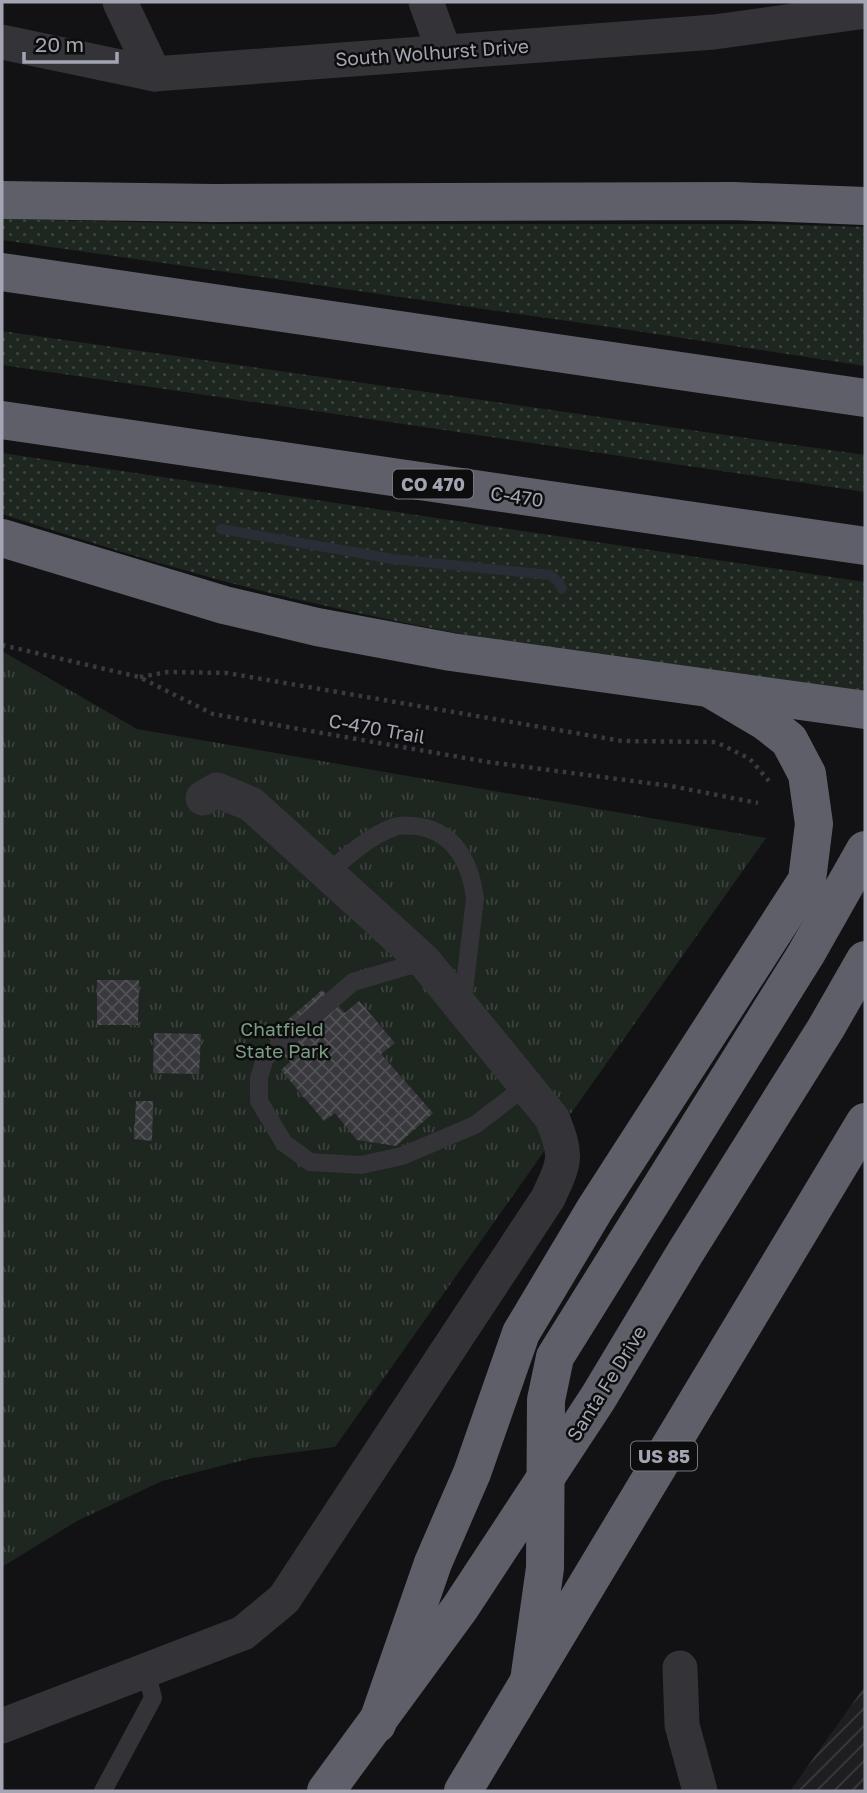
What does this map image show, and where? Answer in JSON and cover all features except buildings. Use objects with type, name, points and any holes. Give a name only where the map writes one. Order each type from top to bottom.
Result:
[{"type":"highway","points":[[2,200],[214,203],[733,201],[865,206]]},
{"type":"highway","points":[[2,272],[865,398]]},
{"type":"highway","name":"C-470","points":[[2,420],[865,546]]},
{"type":"highway","points":[[2,538],[225,605],[317,627],[451,652],[865,710]]},
{"type":"highway","points":[[377,1724],[433,1563],[472,1473],[521,1333],[595,1209],[807,880],[814,824],[807,774],[789,740],[766,722],[712,690]]},
{"type":"highway","points":[[529,1681],[545,1567],[546,1399],[555,1357],[806,954],[865,850]]},
{"type":"highway","name":"Santa Fe Drive","points":[[326,1791],[460,1608],[598,1398],[865,960]]},
{"type":"highway","name":"US 85","points":[[463,1791],[865,1122]]},
{"type":"street","points":[[120,2],[154,74]]},
{"type":"street","points":[[426,2],[444,51]]},
{"type":"street","name":"South Wolhurst Drive","points":[[2,42],[154,74],[444,51],[713,17],[865,11]]},
{"type":"street","points":[[2,1726],[243,1633],[284,1599],[548,1198],[562,1166],[563,1144],[552,1118],[424,961],[251,804],[217,790],[203,798]]},
{"type":"street","points":[[680,1668],[682,1725],[701,1791]]},
{"type":"lane","points":[[328,874],[351,850],[396,827],[418,827],[440,832],[456,845],[473,884],[475,898],[462,1008]]},
{"type":"lane","points":[[424,961],[353,982],[265,1058],[259,1078],[259,1101],[284,1143],[310,1162],[361,1166],[402,1156],[475,1125],[526,1086]]},
{"type":"lane","points":[[103,1791],[153,1698],[146,1671]]},
{"type":"path","name":"C-470 Trail","points":[[2,645],[139,677],[213,714],[488,762],[671,786],[758,803]]},
{"type":"path","points":[[139,677],[168,672],[227,673],[622,741],[716,743],[750,759],[769,782]]},
{"type":"shaded area","points":[[865,1686],[865,1791],[790,1791]]},
{"type":"green space","points":[[2,219],[218,224],[770,224],[865,227],[865,366],[2,240]]},
{"type":"green space","points":[[2,331],[865,455],[865,492],[2,365]]},
{"type":"green space","points":[[2,453],[865,582],[865,705],[427,627],[282,596],[176,568],[2,514]]},
{"type":"green space","name":"Chatfield State Park","points":[[2,651],[137,729],[766,838],[335,1447],[252,1458],[162,1481],[77,1521],[2,1567]]},
{"type":"waterway","points":[[221,529],[393,559],[550,575],[559,582],[562,589]]}]
